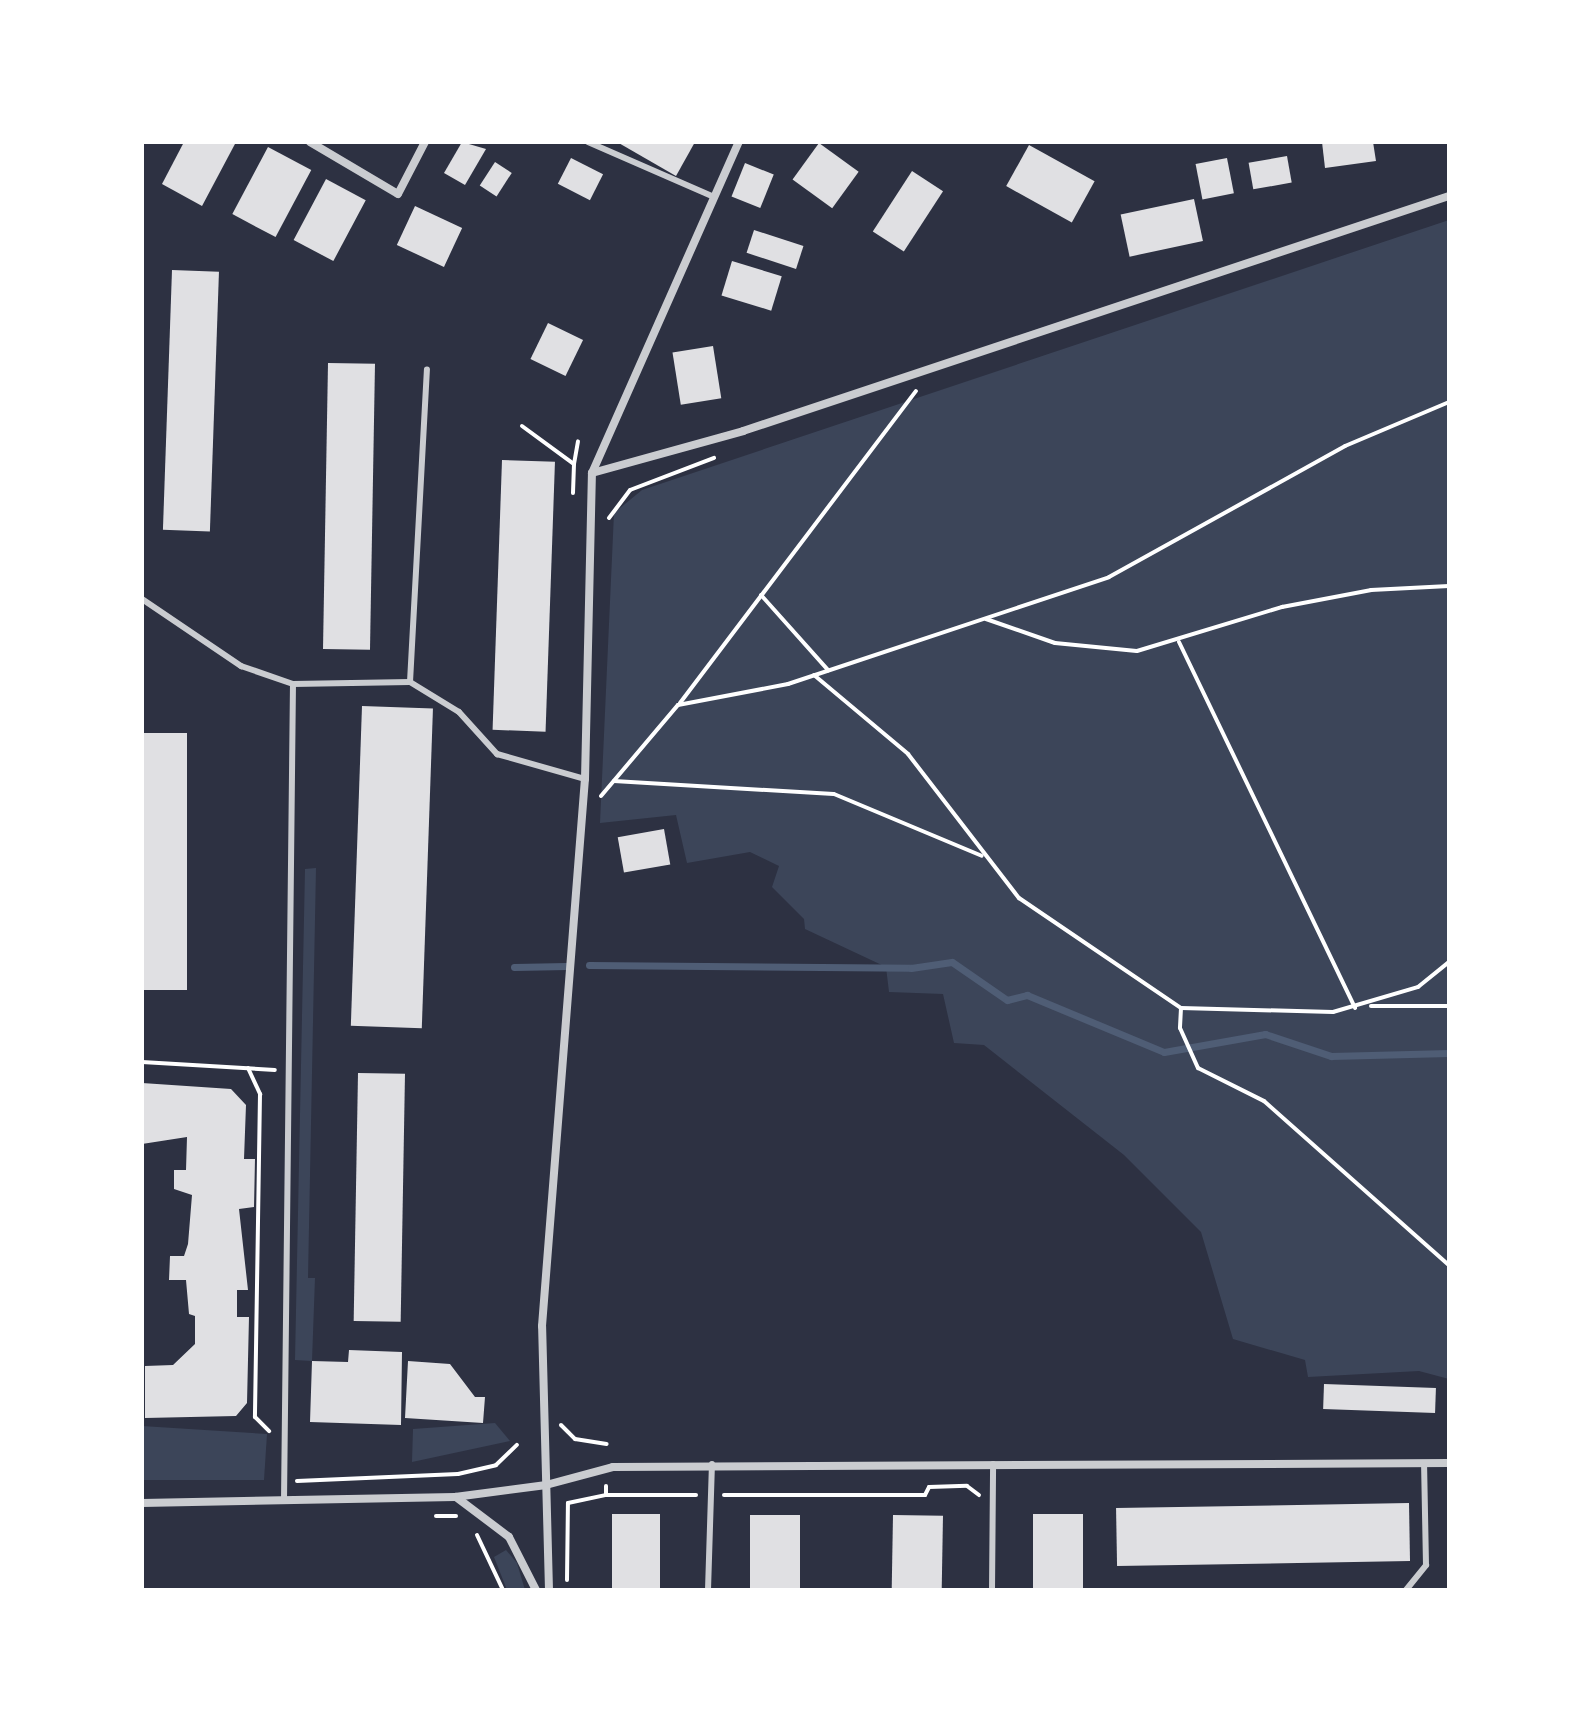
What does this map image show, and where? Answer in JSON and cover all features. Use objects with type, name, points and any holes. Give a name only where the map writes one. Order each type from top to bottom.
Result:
[{"type":"street","points":[[310,142],[398,194],[425,142]]},
{"type":"street","points":[[549,1590],[544,1295],[585,779],[592,473],[739,142]]},
{"type":"street","points":[[592,473],[743,431],[1449,196]]},
{"type":"street","points":[[142,1503],[455,1497],[546,1485],[607,1467],[712,1464],[1449,1463]]},
{"type":"street","points":[[455,1497],[509,1537],[536,1590]]},
{"type":"lane","points":[[588,142],[714,197]]},
{"type":"lane","points":[[410,682],[427,369]]},
{"type":"lane","points":[[142,599],[241,666],[293,684],[410,682],[459,712],[497,754],[585,779]]},
{"type":"lane","points":[[284,1501],[292,1072],[293,684]]},
{"type":"lane","points":[[1406,1590],[1426,1565],[1424,1463]]},
{"type":"lane","points":[[708,1590],[712,1464]]},
{"type":"lane","points":[[992,1590],[993,1464]]},
{"type":"path","points":[[581,819],[678,705],[916,391]]},
{"type":"path","points":[[678,705],[814,675],[1109,577],[1345,446],[1449,402]]},
{"type":"path","points":[[522,426],[574,464]]},
{"type":"path","points":[[573,498],[578,441]]},
{"type":"path","points":[[609,529],[615,502],[651,479]]},
{"type":"path","points":[[984,618],[1055,643],[1137,651],[1179,642],[1282,607],[1371,590],[1449,586]]},
{"type":"path","points":[[761,595],[828,670]]},
{"type":"path","points":[[1179,642],[1355,1008]]},
{"type":"path","points":[[814,675],[908,754],[983,857],[1058,928],[1181,1008],[1355,1008],[1418,987],[1449,962]]},
{"type":"path","points":[[614,781],[834,794],[983,857]]},
{"type":"path","points":[[1364,1006],[1449,1006]]},
{"type":"path","points":[[1181,1008],[1182,1033],[1196,1064],[1226,1087],[1264,1101],[1449,1265]]},
{"type":"path","points":[[142,1062],[292,1072]]},
{"type":"path","points":[[248,1068],[260,1094],[255,1417],[270,1432],[270,1445]]},
{"type":"path","points":[[568,1433],[607,1444]]},
{"type":"path","points":[[282,1482],[458,1474],[496,1465],[517,1445]]},
{"type":"path","points":[[606,1484],[606,1495]]},
{"type":"path","points":[[568,1590],[568,1503],[606,1495],[925,1495],[929,1487],[967,1486],[993,1508]]},
{"type":"path","points":[[457,1517],[465,1522]]},
{"type":"path","points":[[472,1527],[503,1590]]},
{"type":"shaded area","points":[[1449,220],[1449,1379],[1419,1371],[1308,1377],[1305,1360],[1233,1339],[1201,1232],[1124,1155],[984,1045],[954,1043],[943,994],[889,992],[886,967],[805,929],[804,919],[772,887],[779,866],[750,852],[687,863],[676,815],[600,823],[614,513],[642,490]]},
{"type":"shaded area","points":[[316,868],[308,1278],[315,1278],[312,1361],[295,1360],[305,869]]},
{"type":"shaded area","points":[[495,1423],[510,1441],[412,1462],[413,1429]]},
{"type":"shaded area","points":[[142,1426],[267,1434],[264,1480],[142,1480]]},
{"type":"shaded area","points":[[506,1550],[517,1563],[525,1590],[507,1590],[494,1557]]},
{"type":"building","points":[[184,142],[236,142],[202,206],[162,184]]},
{"type":"building","points":[[462,142],[486,149],[465,185],[444,173]]},
{"type":"building","points":[[617,142],[695,142],[676,176]]},
{"type":"building","points":[[1322,142],[1373,142],[1376,161],[1325,168]]},
{"type":"building","points":[[819,143],[859,172],[832,208],[793,179]]},
{"type":"building","points":[[1029,145],[1095,181],[1072,222],[1006,186]]},
{"type":"building","points":[[268,147],[311,170],[276,237],[232,214]]},
{"type":"building","points":[[1287,156],[1292,183],[1253,189],[1249,163]]},
{"type":"building","points":[[571,158],[603,174],[590,200],[558,184]]},
{"type":"building","points":[[1227,158],[1234,193],[1202,199],[1196,164]]},
{"type":"building","points":[[495,162],[512,173],[497,196],[480,185]]},
{"type":"building","points":[[745,163],[774,175],[760,208],[732,196]]},
{"type":"building","points":[[912,171],[943,191],[904,252],[873,231]]},
{"type":"building","points":[[326,179],[366,200],[333,261],[294,240]]},
{"type":"building","points":[[1194,199],[1203,241],[1130,257],[1121,215]]},
{"type":"building","points":[[415,206],[462,228],[444,267],[397,245]]},
{"type":"building","points":[[754,230],[803,246],[796,269],[747,253]]},
{"type":"building","points":[[732,261],[782,276],[771,311],[721,295]]},
{"type":"building","points":[[172,270],[219,272],[210,531],[163,530]]},
{"type":"building","points":[[548,323],[583,340],[566,376],[530,359]]},
{"type":"building","points":[[713,346],[721,398],[681,405],[673,352]]},
{"type":"building","points":[[328,363],[375,364],[370,650],[323,649]]},
{"type":"building","points":[[502,460],[555,462],[546,732],[493,730]]},
{"type":"building","points":[[362,706],[433,708],[422,1028],[351,1026]]},
{"type":"building","points":[[142,733],[187,733],[187,990],[142,990]]},
{"type":"building","points":[[664,829],[670,864],[624,873],[618,837]]},
{"type":"building","points":[[358,1073],[405,1074],[401,1322],[354,1321]]},
{"type":"building","points":[[142,1083],[231,1089],[246,1105],[244,1159],[255,1159],[254,1207],[239,1209],[248,1290],[237,1290],[237,1317],[249,1317],[247,1403],[236,1416],[145,1418],[145,1366],[173,1365],[195,1344],[195,1316],[189,1314],[186,1280],[169,1280],[170,1256],[184,1256],[188,1244],[192,1195],[174,1189],[174,1170],[186,1170],[187,1137],[142,1144]]},
{"type":"building","points":[[349,1350],[402,1352],[401,1425],[310,1422],[312,1361],[348,1362]]},
{"type":"building","points":[[408,1361],[450,1364],[475,1397],[485,1397],[483,1423],[405,1418]]},
{"type":"building","points":[[1324,1384],[1436,1388],[1435,1413],[1323,1409]]},
{"type":"building","points":[[1409,1503],[1410,1561],[1117,1566],[1116,1508]]},
{"type":"building","points":[[612,1514],[660,1514],[660,1590],[612,1590]]},
{"type":"building","points":[[1033,1514],[1083,1514],[1083,1590],[1033,1590]]},
{"type":"building","points":[[750,1515],[800,1515],[800,1590],[750,1590]]},
{"type":"building","points":[[893,1515],[943,1516],[942,1590],[892,1590]]},
{"type":"waterway","points":[[589,965],[911,968],[952,962],[1007,1000],[1027,995],[1164,1052],[1265,1034],[1331,1056],[1449,1053]]},
{"type":"waterway","points":[[514,967],[567,966]]}]
